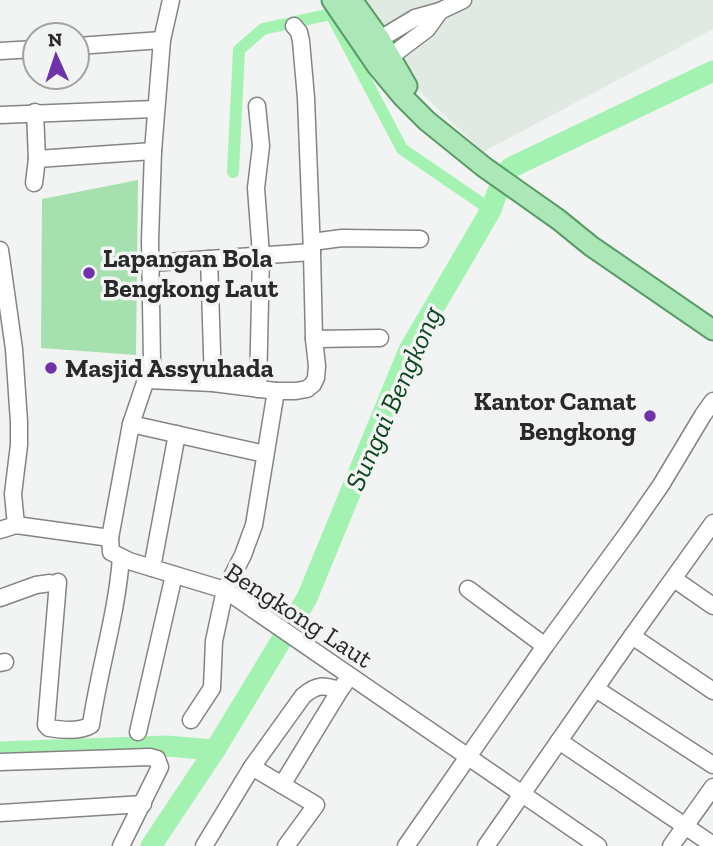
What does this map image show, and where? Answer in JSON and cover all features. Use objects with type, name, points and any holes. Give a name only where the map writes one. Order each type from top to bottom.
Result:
[{"type":"main road","points":[[332,0],[378,53],[427,121],[591,246],[713,330]]},
{"type":"main road","points":[[352,0],[378,53]]},
{"type":"street","points":[[0,598],[36,585],[54,583],[46,725],[57,729],[83,729],[90,725],[119,584],[121,557],[111,552],[110,538],[131,424],[152,362],[150,240],[155,108],[162,40],[172,0]]},
{"type":"street","points":[[378,53],[415,18],[440,11],[463,0]]},
{"type":"street","points":[[147,380],[296,391],[307,389],[316,378],[306,98],[301,41],[294,26]]},
{"type":"street","points":[[91,45],[162,40]]},
{"type":"street","points":[[0,51],[21,50]]},
{"type":"street","points":[[257,106],[261,146],[256,188],[261,255],[258,389]]},
{"type":"street","points":[[0,115],[155,108]]},
{"type":"street","points":[[34,183],[37,159],[35,112]]},
{"type":"street","points":[[37,159],[153,151]]},
{"type":"street","points":[[151,263],[261,255],[312,247],[342,238],[419,239]]},
{"type":"street","points":[[0,250],[19,422],[13,494],[16,525]]},
{"type":"street","points":[[209,259],[213,383]]},
{"type":"street","points":[[314,339],[380,338]]},
{"type":"street","points":[[191,720],[212,688],[214,641],[225,590],[243,555],[254,525],[276,391]]},
{"type":"street","points":[[406,846],[661,485],[713,401]]},
{"type":"street","points":[[131,424],[265,454]]},
{"type":"street","points":[[152,568],[177,434]]},
{"type":"street","points":[[486,846],[713,523]]},
{"type":"street","points":[[0,530],[16,525],[110,538]]},
{"type":"street","name":"Bengkong Laut","points":[[121,557],[225,590],[598,846]]},
{"type":"street","points":[[138,732],[174,575]]},
{"type":"street","points":[[674,579],[713,606]]},
{"type":"street","points":[[468,589],[545,646]]},
{"type":"street","points":[[632,636],[713,691]]},
{"type":"street","points":[[282,785],[351,676]]},
{"type":"street","points":[[204,846],[252,767],[303,696],[314,687],[326,686],[340,690]]},
{"type":"street","points":[[596,689],[713,765]]},
{"type":"street","points":[[559,741],[713,845]]},
{"type":"street","points":[[0,762],[150,757],[156,759],[160,767],[121,846]]},
{"type":"street","points":[[252,767],[316,805],[286,846]]},
{"type":"street","points":[[671,846],[713,787]]},
{"type":"street","points":[[0,813],[143,804]]},
{"type":"shaded area","points":[[358,0],[713,0],[713,29],[483,152],[418,90]]},
{"type":"green space","name":"Lapangan Bola Bengkong Laut","points":[[138,180],[136,355],[41,348],[42,199]]},
{"type":"waterway","points":[[233,172],[239,50],[263,29],[331,14],[402,149],[491,210]]},
{"type":"waterway","name":"Sungai Bengkong","points":[[151,846],[215,750],[307,598],[409,350],[491,210],[510,168],[713,71]]},
{"type":"waterway","points":[[0,752],[166,746],[215,750]]},
{"type":"place","name":"Lapangan Bola Bengkong Laut","points":[[89,273]]},
{"type":"place","name":"Masjid Assyuhada","points":[[51,368]]},
{"type":"place","name":"Kantor Camat Bengkong","points":[[650,416]]}]
